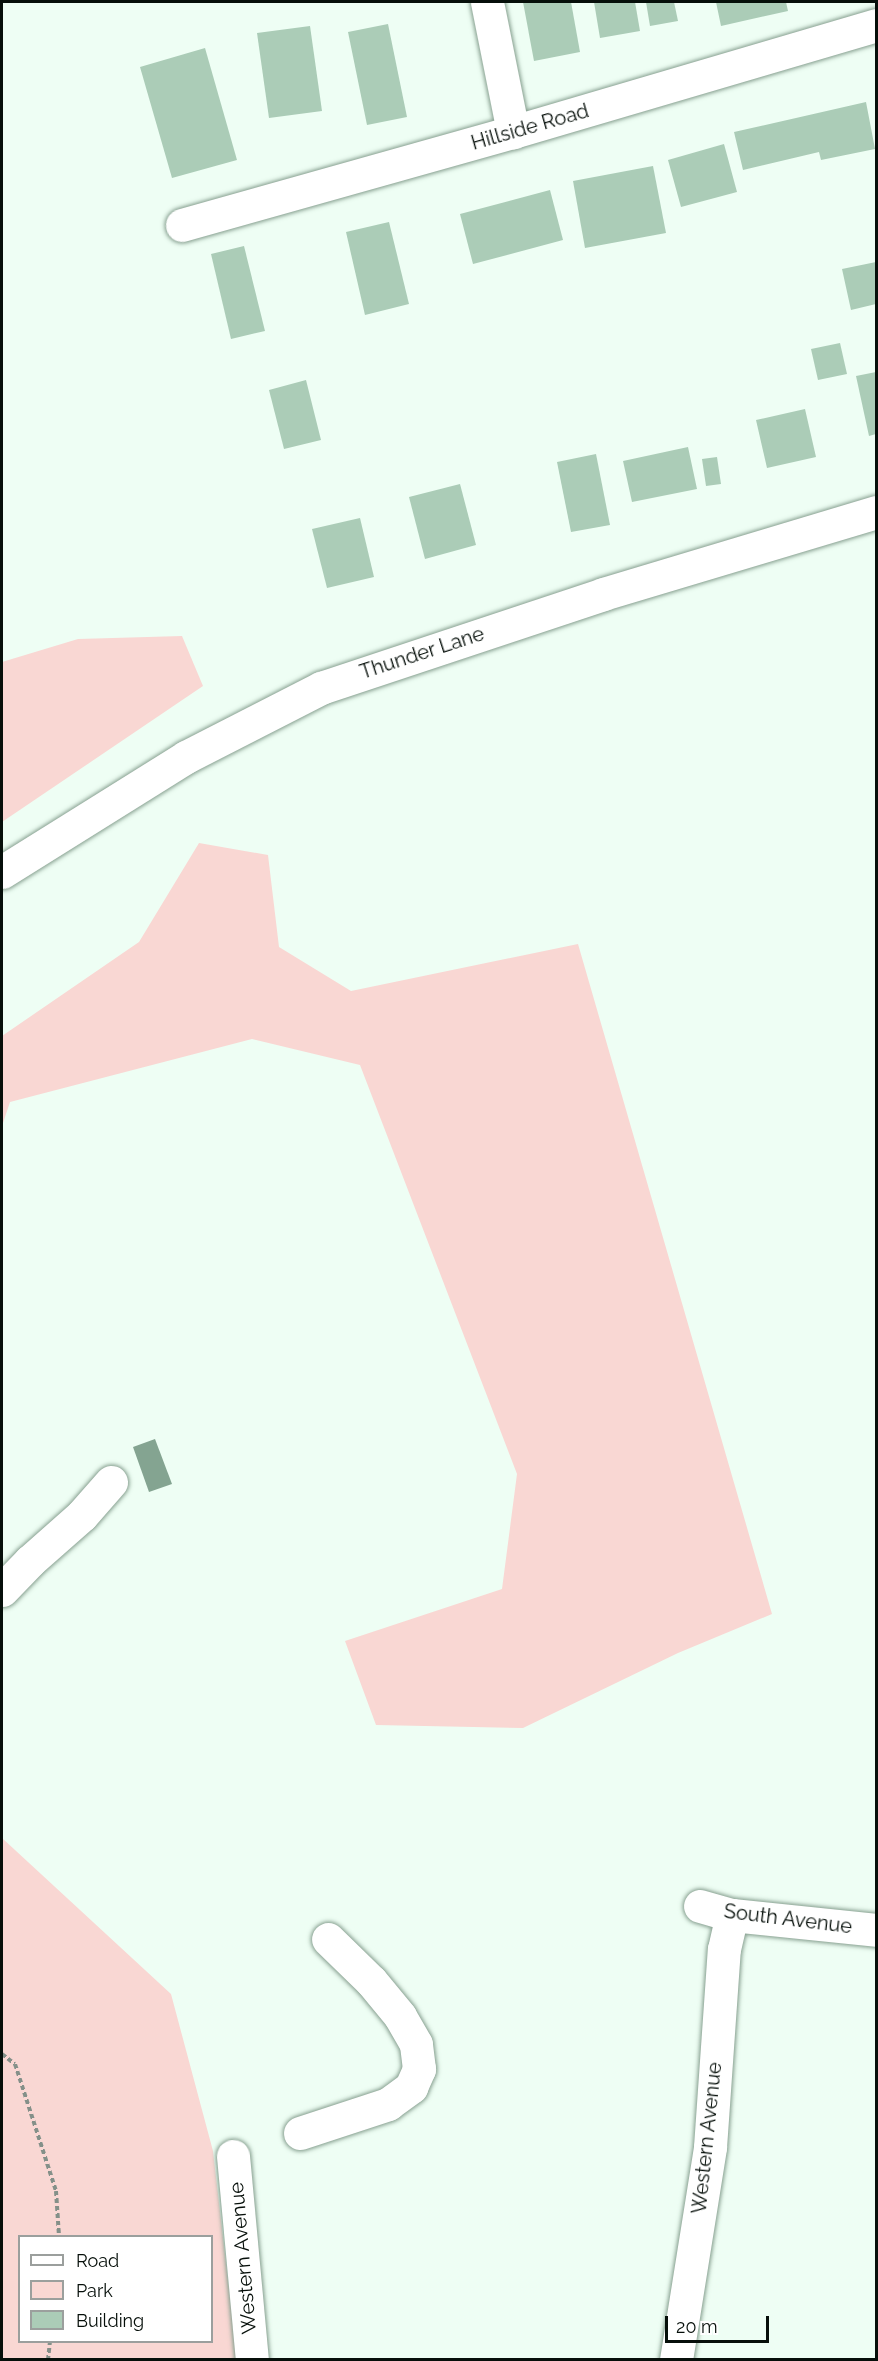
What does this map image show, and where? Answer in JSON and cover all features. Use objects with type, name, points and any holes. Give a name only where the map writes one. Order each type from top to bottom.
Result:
[{"type":"street","points":[[487,2],[513,132]]},
{"type":"street","name":"Hillside Road","points":[[182,225],[513,132],[876,25]]},
{"type":"street","name":"Thunder Lane","points":[[2,872],[186,758],[321,688],[603,594],[876,512]]},
{"type":"street","points":[[2,1590],[30,1561],[82,1515],[111,1482]]},
{"type":"street","name":"South Avenue","points":[[700,1906],[732,1915],[876,1930]]},
{"type":"street","name":"Western Avenue","points":[[676,2360],[710,2147],[724,1949],[732,1915]]},
{"type":"street","points":[[300,2133],[388,2104],[411,2087],[419,2069],[416,2044],[399,2016],[371,1980],[328,1939]]},
{"type":"street","name":"Western Avenue","points":[[233,2156],[252,2360]]},
{"type":"path","points":[[2,2054],[15,2064],[52,2181],[59,2235]]},
{"type":"path","points":[[48,2360],[50,2343]]},
{"type":"green space","points":[[182,636],[203,686],[2,822],[2,662],[78,639]]},
{"type":"green space","points":[[199,843],[268,855],[279,947],[351,991],[578,944],[772,1614],[678,1653],[523,1728],[376,1725],[345,1641],[502,1589],[517,1474],[360,1065],[252,1039],[10,1102],[2,1126],[2,1036],[139,942]]},
{"type":"green space","points":[[2,1838],[171,1994],[213,2151],[237,2359],[2,2359]]},
{"type":"shaded area","points":[[155,1439],[172,1484],[149,1492],[133,1447]]},
{"type":"building","points":[[523,2],[571,2],[580,52],[534,61]]},
{"type":"building","points":[[594,2],[635,2],[640,31],[600,38]]},
{"type":"building","points":[[646,2],[674,2],[678,21],[650,26]]},
{"type":"building","points":[[716,2],[786,2],[788,11],[721,26]]},
{"type":"building","points":[[388,24],[407,117],[367,125],[348,32]]},
{"type":"building","points":[[310,26],[322,111],[269,118],[257,33]]},
{"type":"building","points":[[205,48],[237,160],[172,178],[140,67]]},
{"type":"building","points":[[866,102],[875,149],[821,160],[819,152],[743,170],[734,132]]},
{"type":"building","points":[[724,144],[737,192],[681,207],[668,160]]},
{"type":"building","points":[[653,166],[666,233],[585,248],[573,181]]},
{"type":"building","points":[[550,190],[563,240],[473,264],[460,214]]},
{"type":"building","points":[[389,222],[409,304],[365,315],[346,232]]},
{"type":"building","points":[[244,246],[265,331],[231,339],[211,254]]},
{"type":"building","points":[[876,262],[876,304],[851,310],[842,269]]},
{"type":"building","points":[[840,343],[847,374],[818,380],[811,349]]},
{"type":"building","points":[[876,372],[876,434],[869,436],[856,376]]},
{"type":"building","points":[[306,380],[321,440],[284,449],[269,390]]},
{"type":"building","points":[[805,409],[816,457],[767,468],[756,420]]},
{"type":"building","points":[[688,447],[697,489],[632,502],[623,461]]},
{"type":"building","points":[[596,454],[610,525],[571,532],[557,462]]},
{"type":"building","points":[[717,457],[721,484],[706,486],[702,459]]},
{"type":"building","points":[[460,484],[476,545],[425,559],[409,497]]},
{"type":"building","points":[[360,518],[374,577],[327,588],[312,529]]}]
